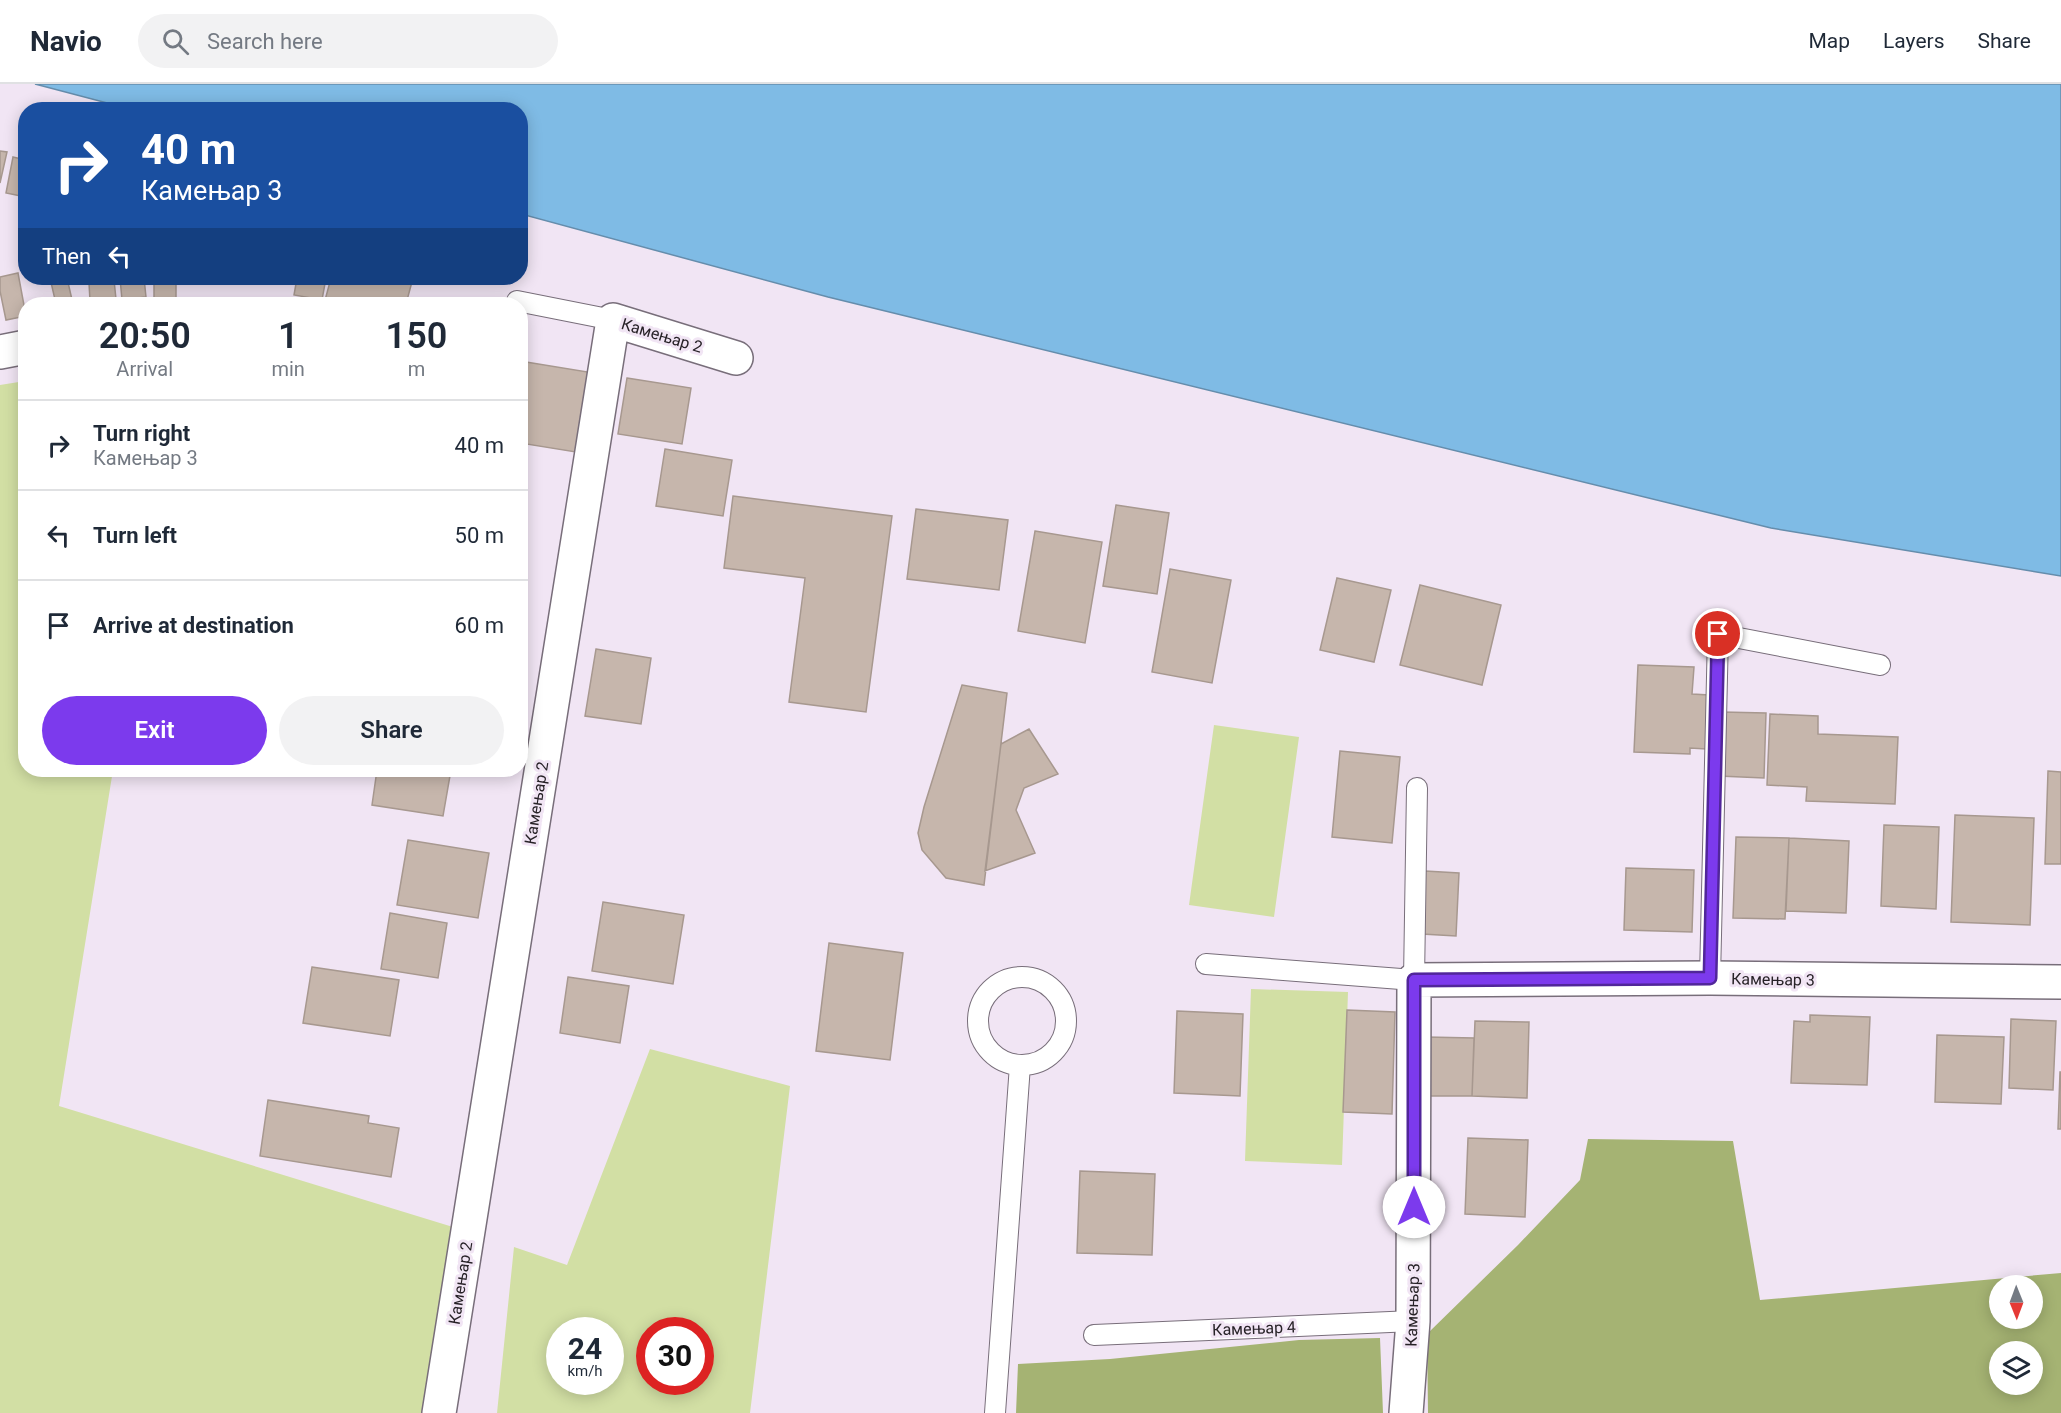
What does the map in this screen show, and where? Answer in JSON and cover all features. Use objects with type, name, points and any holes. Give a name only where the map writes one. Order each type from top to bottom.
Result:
[{"type":"street","name":"Камењар 2","points":[[439,1413],[612,320],[736,357]]},
{"type":"street","points":[[0,352],[18,348]]},
{"type":"street","name":"Камењар 3","points":[[1406,1413],[1413,1321],[1414,980],[1710,978],[2061,982]]},
{"type":"lane","points":[[528,302],[612,320]]},
{"type":"lane","points":[[1710,978],[1718,634],[1880,665]]},
{"type":"lane","points":[[1206,964],[1414,980],[1417,788]]},
{"type":"lane","points":[[1015,977],[1032,978],[1047,984],[1059,995],[1065,1011],[1066,1026],[1061,1042],[1051,1054],[1036,1063],[1020,1065],[1004,1062],[991,1052],[981,1039],[978,1023],[980,1007],[987,993],[1000,982],[1015,977]]},
{"type":"lane","points":[[995,1413],[1020,1065]]},
{"type":"lane","name":"Камењар 4","points":[[1094,1335],[1413,1321]]},
{"type":"green space","points":[[18,382],[18,777],[112,777],[59,1106],[466,1231],[429,1413],[0,1413],[0,385]]},
{"type":"green space","points":[[1214,725],[1299,737],[1274,917],[1189,905]]},
{"type":"green space","points":[[1251,989],[1348,992],[1342,1165],[1245,1161]]},
{"type":"green space","points":[[650,1049],[790,1086],[750,1413],[497,1413],[514,1247],[567,1265]]},
{"type":"green space","points":[[1588,1139],[1733,1141],[1760,1300],[1989,1279],[1989,1329],[2043,1329],[2043,1275],[2039,1275],[2061,1273],[2061,1413],[1428,1413],[1427,1334],[1518,1245],[1580,1180]]},
{"type":"green space","points":[[1380,1338],[1383,1413],[1016,1413],[1018,1364],[1110,1359],[1299,1340]]},
{"type":"water","points":[[35,84],[2061,84],[2061,576],[1771,528],[828,297],[528,216],[528,102],[103,102]]},
{"type":"building","points":[[0,151],[7,152],[0,183]]},
{"type":"building","points":[[13,157],[18,158],[18,195],[6,193]]},
{"type":"building","points":[[18,273],[18,285],[20,285],[22,297],[18,297],[18,318],[6,320],[0,291],[0,277]]},
{"type":"building","points":[[52,285],[69,285],[71,297],[54,297]]},
{"type":"building","points":[[89,285],[115,285],[116,297],[90,297]]},
{"type":"building","points":[[121,285],[145,285],[146,297],[122,297]]},
{"type":"building","points":[[154,285],[176,285],[176,297],[154,297]]},
{"type":"building","points":[[296,285],[325,285],[323,297],[294,295]]},
{"type":"building","points":[[329,285],[411,285],[408,297],[326,297]]},
{"type":"building","points":[[528,362],[594,373],[582,453],[528,444]]},
{"type":"building","points":[[627,378],[691,388],[682,444],[618,434]]},
{"type":"building","points":[[665,449],[732,460],[723,516],[656,506]]},
{"type":"building","points":[[733,496],[892,516],[866,712],[789,702],[805,578],[724,568]]},
{"type":"building","points":[[1116,505],[1169,513],[1157,594],[1103,586]]},
{"type":"building","points":[[916,509],[1008,520],[999,590],[907,579]]},
{"type":"building","points":[[1035,531],[1102,542],[1085,643],[1018,631]]},
{"type":"building","points":[[1170,569],[1231,580],[1212,683],[1152,672]]},
{"type":"building","points":[[1337,578],[1391,590],[1374,662],[1320,650]]},
{"type":"building","points":[[1420,585],[1501,605],[1482,685],[1400,665]]},
{"type":"building","points":[[596,649],[651,658],[641,724],[585,716]]},
{"type":"building","points":[[1638,665],[1694,667],[1692,694],[1709,695],[1706,749],[1690,748],[1690,754],[1634,752]]},
{"type":"building","points":[[962,685],[1007,693],[984,885],[946,878],[922,850],[918,833]]},
{"type":"building","points":[[1722,712],[1766,713],[1764,778],[1719,776]]},
{"type":"building","points":[[1770,714],[1818,716],[1818,734],[1898,737],[1895,804],[1806,801],[1807,787],[1767,785]]},
{"type":"building","points":[[1029,729],[1058,774],[1024,788],[1016,810],[1035,853],[985,871],[1001,744]]},
{"type":"building","points":[[1340,751],[1400,757],[1392,843],[1332,837]]},
{"type":"building","points":[[2048,771],[2061,772],[2061,864],[2045,864]]},
{"type":"building","points":[[376,777],[450,777],[443,816],[372,805]]},
{"type":"building","points":[[1955,815],[2034,818],[2030,925],[1951,922]]},
{"type":"building","points":[[1884,825],[1939,827],[1936,909],[1881,906]]},
{"type":"building","points":[[1736,837],[1789,838],[1785,919],[1733,918]]},
{"type":"building","points":[[1789,838],[1849,841],[1846,913],[1786,911]]},
{"type":"building","points":[[408,840],[489,853],[478,918],[397,905]]},
{"type":"building","points":[[1626,868],[1694,870],[1692,932],[1624,930]]},
{"type":"building","points":[[1425,871],[1459,873],[1456,936],[1422,934]]},
{"type":"building","points":[[603,902],[684,915],[673,984],[592,971]]},
{"type":"building","points":[[390,913],[447,923],[438,978],[381,969]]},
{"type":"building","points":[[829,943],[903,953],[890,1060],[816,1051]]},
{"type":"building","points":[[312,967],[399,980],[390,1036],[303,1023]]},
{"type":"building","points":[[568,977],[629,986],[620,1043],[560,1033]]},
{"type":"building","points":[[1347,1010],[1395,1012],[1392,1114],[1343,1112]]},
{"type":"building","points":[[1177,1011],[1243,1014],[1240,1096],[1174,1093]]},
{"type":"building","points":[[1810,1015],[1870,1017],[1867,1085],[1791,1083],[1794,1021],[1810,1022]]},
{"type":"building","points":[[2011,1019],[2056,1021],[2053,1090],[2009,1088]]},
{"type":"building","points":[[1475,1021],[1529,1022],[1527,1098],[1472,1096]]},
{"type":"building","points":[[1937,1035],[2004,1037],[2001,1104],[1935,1102]]},
{"type":"building","points":[[1426,1037],[1474,1038],[1472,1096],[1426,1096]]},
{"type":"building","points":[[2060,1072],[2061,1129],[2058,1129]]},
{"type":"building","points":[[268,1100],[369,1116],[368,1123],[399,1128],[391,1177],[260,1156]]},
{"type":"building","points":[[1468,1138],[1528,1140],[1525,1217],[1465,1214]]},
{"type":"building","points":[[1080,1171],[1155,1174],[1152,1255],[1077,1253]]},
{"type":"route","points":[[1414,1207],[1414,980],[1710,978],[1718,634]]}]
